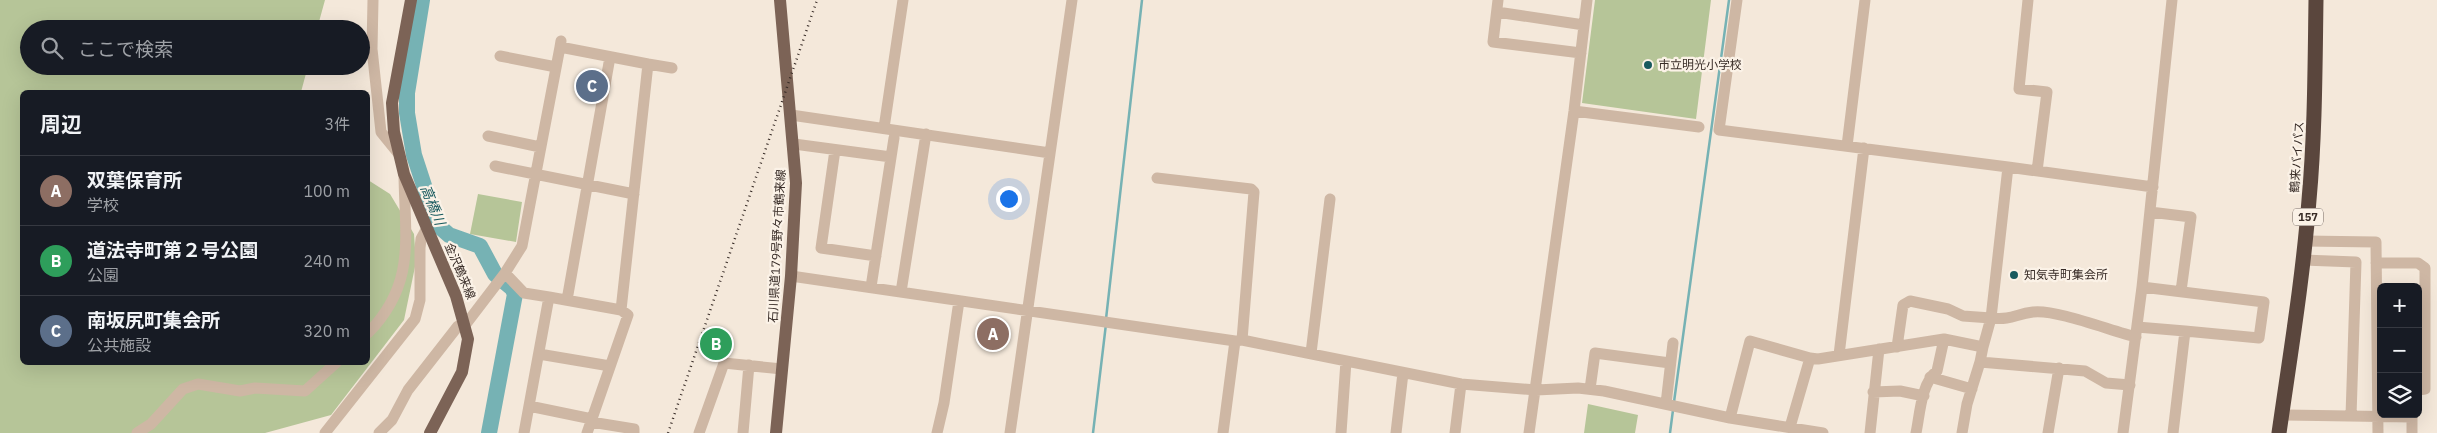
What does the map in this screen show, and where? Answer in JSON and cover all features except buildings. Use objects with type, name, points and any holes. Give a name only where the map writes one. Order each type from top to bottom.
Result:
[{"type":"highway","name":"鶴来バイパス","points":[[2279,433],[2305,241],[2315,118],[2316,0]]},
{"type":"main road","name":"金沢鶴来線","points":[[411,0],[392,103],[398,153],[404,174],[456,296],[466,324],[468,339],[462,372],[430,433]]},
{"type":"main road","name":"石川県道179号野々市鶴来線","points":[[776,433],[791,276],[796,184],[780,0]]},
{"type":"street","points":[[373,0],[372,49],[381,132],[398,153]]},
{"type":"street","points":[[884,128],[902,0]]},
{"type":"street","points":[[1010,433],[1026,310],[1072,0]]},
{"type":"street","points":[[1529,433],[1574,111],[1587,0]]},
{"type":"street","points":[[1737,0],[1719,130],[2153,187]]},
{"type":"street","points":[[1848,146],[1865,0]]},
{"type":"street","points":[[2028,0],[2019,90],[2047,92],[2037,171]]},
{"type":"street","points":[[2123,433],[2137,332],[2172,0]]},
{"type":"street","points":[[1581,52],[1493,42],[1497,6],[1584,24]]},
{"type":"street","points":[[379,433],[392,420],[408,390],[458,326],[466,324],[502,277],[522,246],[560,44],[610,57],[672,68]]},
{"type":"street","points":[[500,56],[556,67]]},
{"type":"street","points":[[567,300],[610,57]]},
{"type":"street","points":[[621,310],[648,64]]},
{"type":"street","points":[[1574,111],[1699,127]]},
{"type":"street","points":[[791,115],[1050,153]]},
{"type":"street","points":[[901,292],[926,134]]},
{"type":"street","points":[[488,136],[540,147]]},
{"type":"street","points":[[871,287],[894,138]]},
{"type":"street","points":[[794,144],[891,157]]},
{"type":"street","points":[[1839,356],[1864,148]]},
{"type":"street","points":[[835,150],[821,248],[876,256]]},
{"type":"street","points":[[495,166],[634,194]]},
{"type":"street","points":[[1962,433],[1991,318],[2008,167]]},
{"type":"street","points":[[370,331],[384,314],[403,277],[405,245],[404,174]]},
{"type":"street","points":[[1156,178],[1251,189],[1254,192],[1238,340],[1223,433]]},
{"type":"street","points":[[1311,353],[1330,199]]},
{"type":"street","points":[[2150,212],[2191,217],[2182,291]]},
{"type":"street","points":[[325,433],[415,319],[420,300],[421,239],[427,228]]},
{"type":"street","points":[[2305,241],[2376,242],[2377,373]]},
{"type":"street","points":[[2303,260],[2356,262],[2350,416]]},
{"type":"street","points":[[2376,263],[2418,263],[2425,268],[2425,389],[2422,389]]},
{"type":"street","points":[[791,276],[1238,340],[1461,384],[1536,390],[1590,390],[1730,418],[1762,428],[1790,427],[1823,433]]},
{"type":"street","points":[[502,277],[524,293],[621,310],[628,315],[590,425]]},
{"type":"street","points":[[1896,347],[1903,305],[1910,302],[1948,308],[1963,316],[2008,320],[2033,312],[2054,314],[2137,332],[2185,331],[2259,338],[2264,302],[2142,287]]},
{"type":"street","points":[[524,433],[550,297]]},
{"type":"street","points":[[936,433],[944,403],[959,301]]},
{"type":"street","points":[[2173,433],[2185,331]]},
{"type":"street","points":[[1730,418],[1750,340],[1810,358],[1839,356],[1944,339],[1983,347]]},
{"type":"street","points":[[1916,433],[1924,396],[1930,377],[1937,371],[1944,339]]},
{"type":"street","points":[[1666,404],[1672,343]]},
{"type":"street","points":[[1870,433],[1878,349]]},
{"type":"street","points":[[1590,390],[1595,353],[1670,364]]},
{"type":"street","points":[[539,354],[610,366]]},
{"type":"street","points":[[1790,427],[1810,358]]},
{"type":"street","points":[[1341,433],[1346,361]]},
{"type":"street","points":[[1980,362],[2085,371],[2106,383],[2130,385]]},
{"type":"street","points":[[699,433],[724,363],[782,369]]},
{"type":"street","points":[[137,433],[151,424],[183,390],[198,384],[240,391],[255,388],[305,391],[334,365]]},
{"type":"street","points":[[743,433],[749,366]]},
{"type":"street","points":[[2048,433],[2059,368]]},
{"type":"street","points":[[1396,433],[1403,374]]},
{"type":"street","points":[[1930,377],[1972,389]]},
{"type":"street","points":[[1455,433],[1461,384]]},
{"type":"street","points":[[1873,392],[1900,391],[1924,396]]},
{"type":"street","points":[[529,406],[590,425],[634,429],[634,433]]},
{"type":"street","points":[[2282,415],[2377,416]]},
{"type":"street","points":[[2378,418],[2378,433]]},
{"type":"street","points":[[2412,418],[2412,433]]},
{"type":"green space","points":[[0,0],[325,0],[319,20],[20,20],[20,75],[306,75],[302,90],[20,90],[20,365],[369,365],[331,415],[265,433],[0,433]]},
{"type":"green space","name":"市立明光小学校","points":[[1595,0],[1711,0],[1696,119],[1582,103]]},
{"type":"green space","points":[[370,181],[390,194],[414,234],[416,262],[404,320],[370,364]]},
{"type":"green space","points":[[478,194],[522,202],[516,242],[470,234]]},
{"type":"green space","points":[[708,338],[728,341],[726,355],[704,348]]},
{"type":"green space","points":[[1588,404],[1638,415],[1635,433],[1584,433]]},
{"type":"waterway","name":"高橋川","points":[[422,0],[407,93],[407,113],[414,155],[431,207],[441,228],[449,235],[480,246],[495,274],[512,288],[515,294],[489,433]]},
{"type":"waterway","points":[[1106,319],[1142,0]]},
{"type":"waterway","points":[[1674,402],[1729,0]]},
{"type":"waterway","points":[[1093,433],[1106,324]]},
{"type":"waterway","points":[[1670,433],[1673,410]]},
{"type":"railway","points":[[668,433],[817,0]]},
{"type":"place","name":"市立明光小学校","points":[[1648,65]]},
{"type":"place","name":"南坂尻町集会所","points":[[592,86]]},
{"type":"place","name":"知気寺町集会所","points":[[2014,275]]},
{"type":"place","name":"双葉保育所","points":[[993,334]]},
{"type":"place","name":"道法寺町第２号公園","points":[[716,344]]}]
